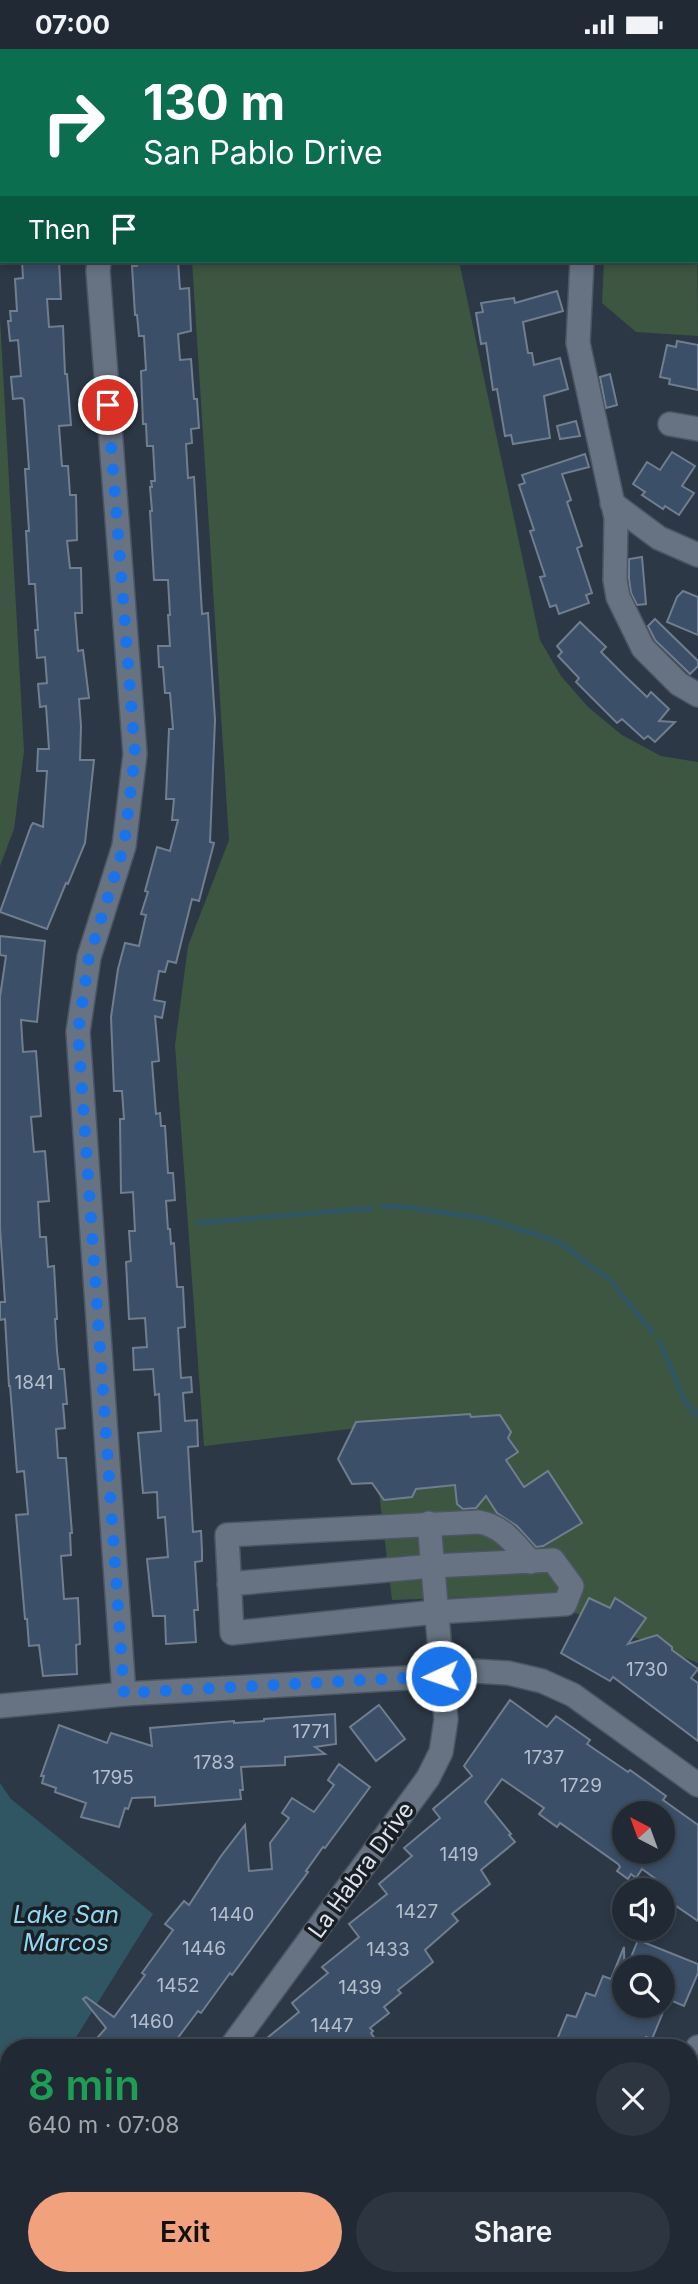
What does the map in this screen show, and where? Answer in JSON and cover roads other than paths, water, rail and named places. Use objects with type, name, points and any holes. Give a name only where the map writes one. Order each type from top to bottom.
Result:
[{"type":"street","points":[[99,263],[135,754],[124,846],[89,957],[78,1032],[124,1693]]},
{"type":"street","points":[[582,263],[578,342],[616,518],[615,580],[618,597],[643,648],[679,684],[698,695]]},
{"type":"street","points":[[670,424],[698,429]]},
{"type":"street","points":[[612,503],[659,538],[698,555]]},
{"type":"street","points":[[229,1584],[433,1566],[531,1562],[554,1560],[572,1586],[565,1604],[436,1612],[232,1633],[229,1584],[227,1535],[479,1522],[495,1525],[531,1562]]},
{"type":"street","name":"La Habra Drive","points":[[237,2039],[428,1778],[441,1752],[446,1720],[429,1523]]},
{"type":"street","points":[[0,1706],[124,1693],[441,1676],[473,1671],[508,1673],[541,1681],[573,1695],[698,1785]]},
{"type":"water","name":"Lake San Marcos","points":[[0,1783],[11,1799],[153,1914],[75,2039],[0,2039]]},
{"type":"waterway","points":[[382,1206],[487,1219],[559,1242],[611,1281],[652,1332]]},
{"type":"waterway","points":[[197,1223],[372,1208]]},
{"type":"waterway","points":[[659,1341],[682,1396],[698,1416]]}]
